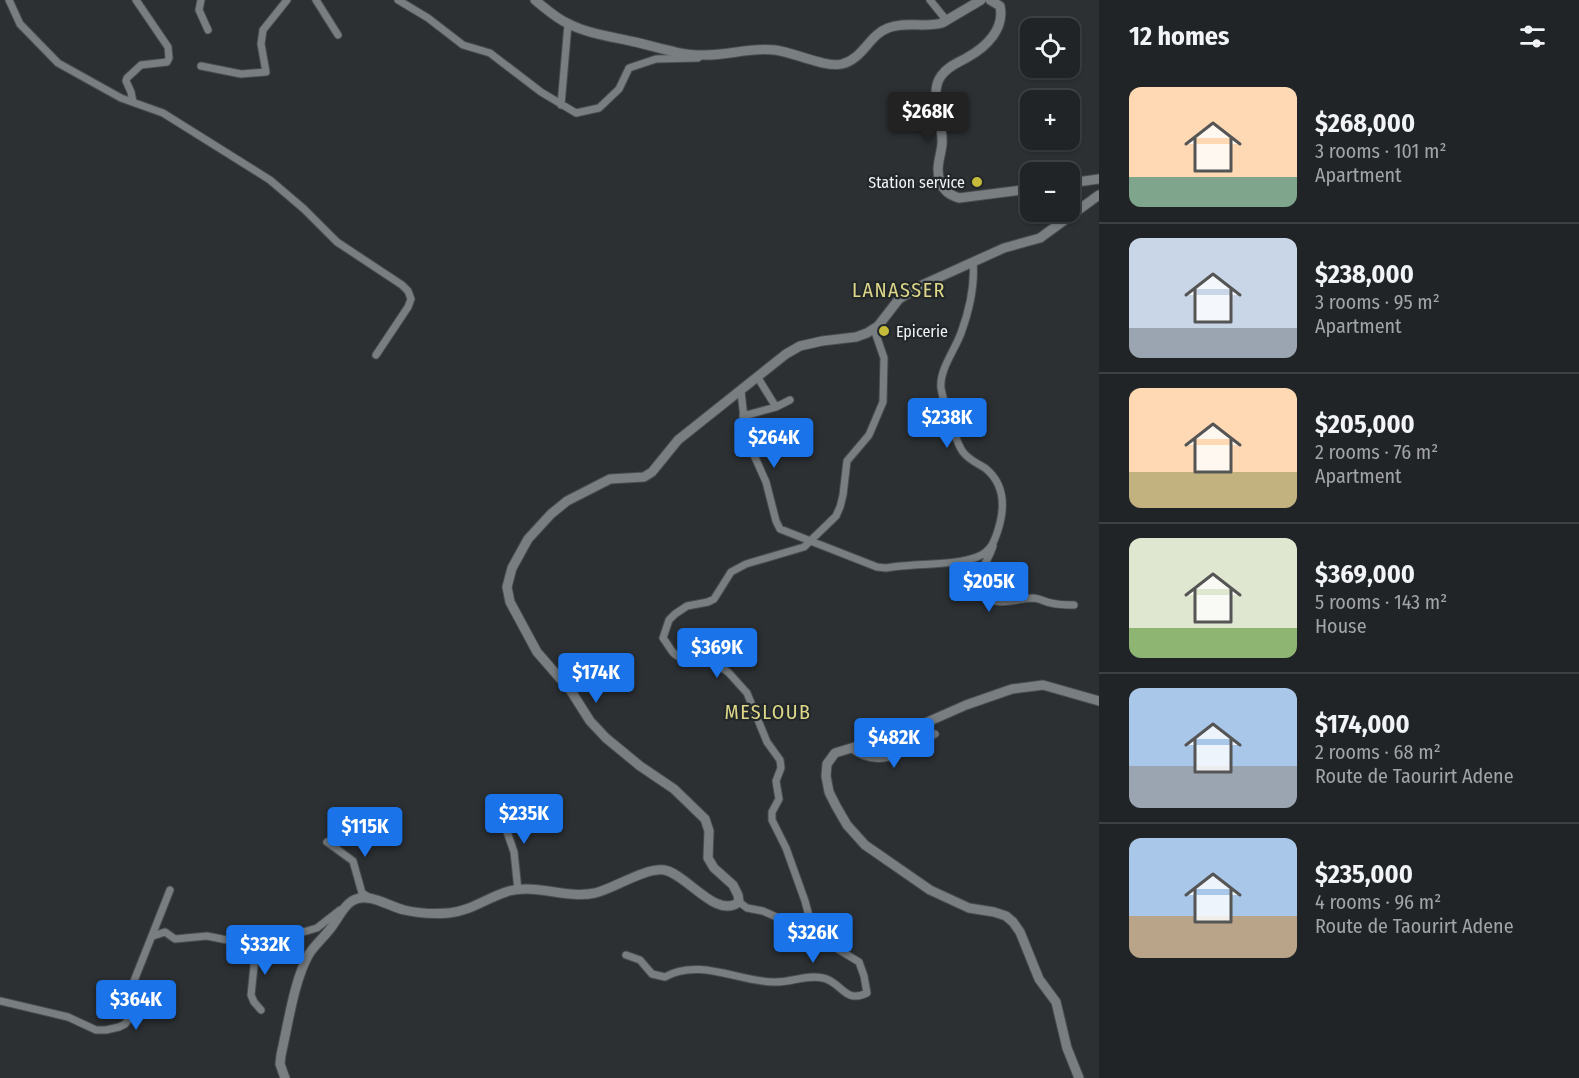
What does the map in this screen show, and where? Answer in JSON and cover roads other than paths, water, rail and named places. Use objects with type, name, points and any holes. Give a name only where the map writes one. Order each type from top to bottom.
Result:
[{"type":"street","points":[[9,0],[20,24],[58,63],[121,98],[163,113],[270,180],[304,209],[337,242],[408,291],[411,299],[408,307],[376,355]]},
{"type":"street","points":[[134,102],[127,78],[141,65],[167,62],[170,53],[168,46],[136,0]]},
{"type":"street","points":[[201,0],[199,10],[207,30]]},
{"type":"street","points":[[201,66],[241,74],[266,72],[261,44],[263,30],[287,0]]},
{"type":"street","points":[[316,0],[338,35]]},
{"type":"street","points":[[398,0],[428,18],[463,45],[489,53],[561,105],[576,113],[599,108],[619,89],[629,68],[656,59],[689,59],[772,49],[828,64],[840,64],[850,61],[885,29],[910,24],[936,25],[947,21],[981,0]]},
{"type":"street","points":[[535,0],[568,24],[596,33],[700,56],[718,55]]},
{"type":"street","points":[[930,0],[947,21]]},
{"type":"street","points":[[990,0],[1000,6],[1002,15],[993,36],[981,50],[949,67],[938,81],[936,92],[942,132],[939,179],[950,195],[959,198],[1020,190]]},
{"type":"street","points":[[561,105],[568,24]]},
{"type":"street","points":[[1080,182],[1099,179]]},
{"type":"street","points":[[626,955],[640,960],[652,974],[665,977],[675,971],[693,970],[775,983],[810,976],[826,978],[846,994],[859,997],[867,993],[859,962],[814,935],[763,911],[747,908],[739,902],[733,885],[714,868],[708,858],[709,831],[705,819],[674,789],[640,766],[606,738],[591,721],[571,691],[537,652],[510,602],[507,587],[512,568],[528,539],[551,514],[567,501],[610,479],[644,477],[652,472],[678,440],[786,354],[800,346],[822,340],[856,337],[874,329],[899,298],[922,285],[1004,248],[1040,238],[1099,195]]},
{"type":"street","points":[[973,262],[975,277],[966,317],[954,350],[944,369],[941,386],[962,452],[973,462],[986,469],[1003,496],[1004,507],[989,559],[978,574],[977,589],[982,596],[991,601],[1019,601],[1036,598],[1049,603],[1074,605]]},
{"type":"street","points":[[814,935],[805,901],[786,848],[772,820],[772,812],[779,799],[776,781],[781,768],[780,760],[767,742],[747,693],[721,667],[720,662],[691,661],[681,658],[672,652],[663,638],[669,620],[675,614],[687,606],[714,599],[735,569],[804,547],[831,523],[840,507],[846,461],[869,435],[881,410],[884,358],[874,329]]},
{"type":"street","points":[[758,378],[776,407]]},
{"type":"street","points":[[741,391],[746,437],[766,482],[778,525],[784,531],[869,564],[886,568],[975,558],[993,546]]},
{"type":"street","points":[[743,416],[776,407],[790,400]]},
{"type":"street","points":[[1078,1078],[1067,1048],[1056,1002],[1039,979],[1020,932],[1013,922],[1006,916],[969,908],[930,890],[865,845],[847,825],[829,792],[826,776],[827,764],[835,753],[899,733],[966,705],[1021,686],[1043,685],[1099,701]]},
{"type":"street","points":[[851,748],[860,755],[870,758],[896,757],[935,734]]},
{"type":"street","points":[[493,819],[499,825],[505,826],[514,852],[518,890]]},
{"type":"street","points":[[327,842],[353,861],[362,893],[405,910],[447,913],[465,910],[509,891],[518,890],[542,890],[560,894],[593,893],[614,887],[643,874],[665,870],[675,874],[714,902],[734,906],[739,902]]},
{"type":"street","points":[[0,1001],[68,1017],[96,1030],[119,1028],[129,1019],[127,1003],[130,991],[170,890]]},
{"type":"street","points":[[153,936],[165,932],[175,939],[207,936],[262,947],[276,940],[317,928],[353,900],[370,898]]},
{"type":"street","points":[[285,1078],[280,1064],[281,1055],[302,971],[318,941],[334,924],[346,906]]},
{"type":"street","points":[[256,947],[251,995],[261,1011]]},
{"type":"place","name":"Station service","points":[[977,182]]},
{"type":"place","name":"Epicerie","points":[[884,331]]},
{"type":"district","name":"LANASSER","points":[[899,290]]},
{"type":"district","name":"MESLOUB","points":[[768,712]]}]
